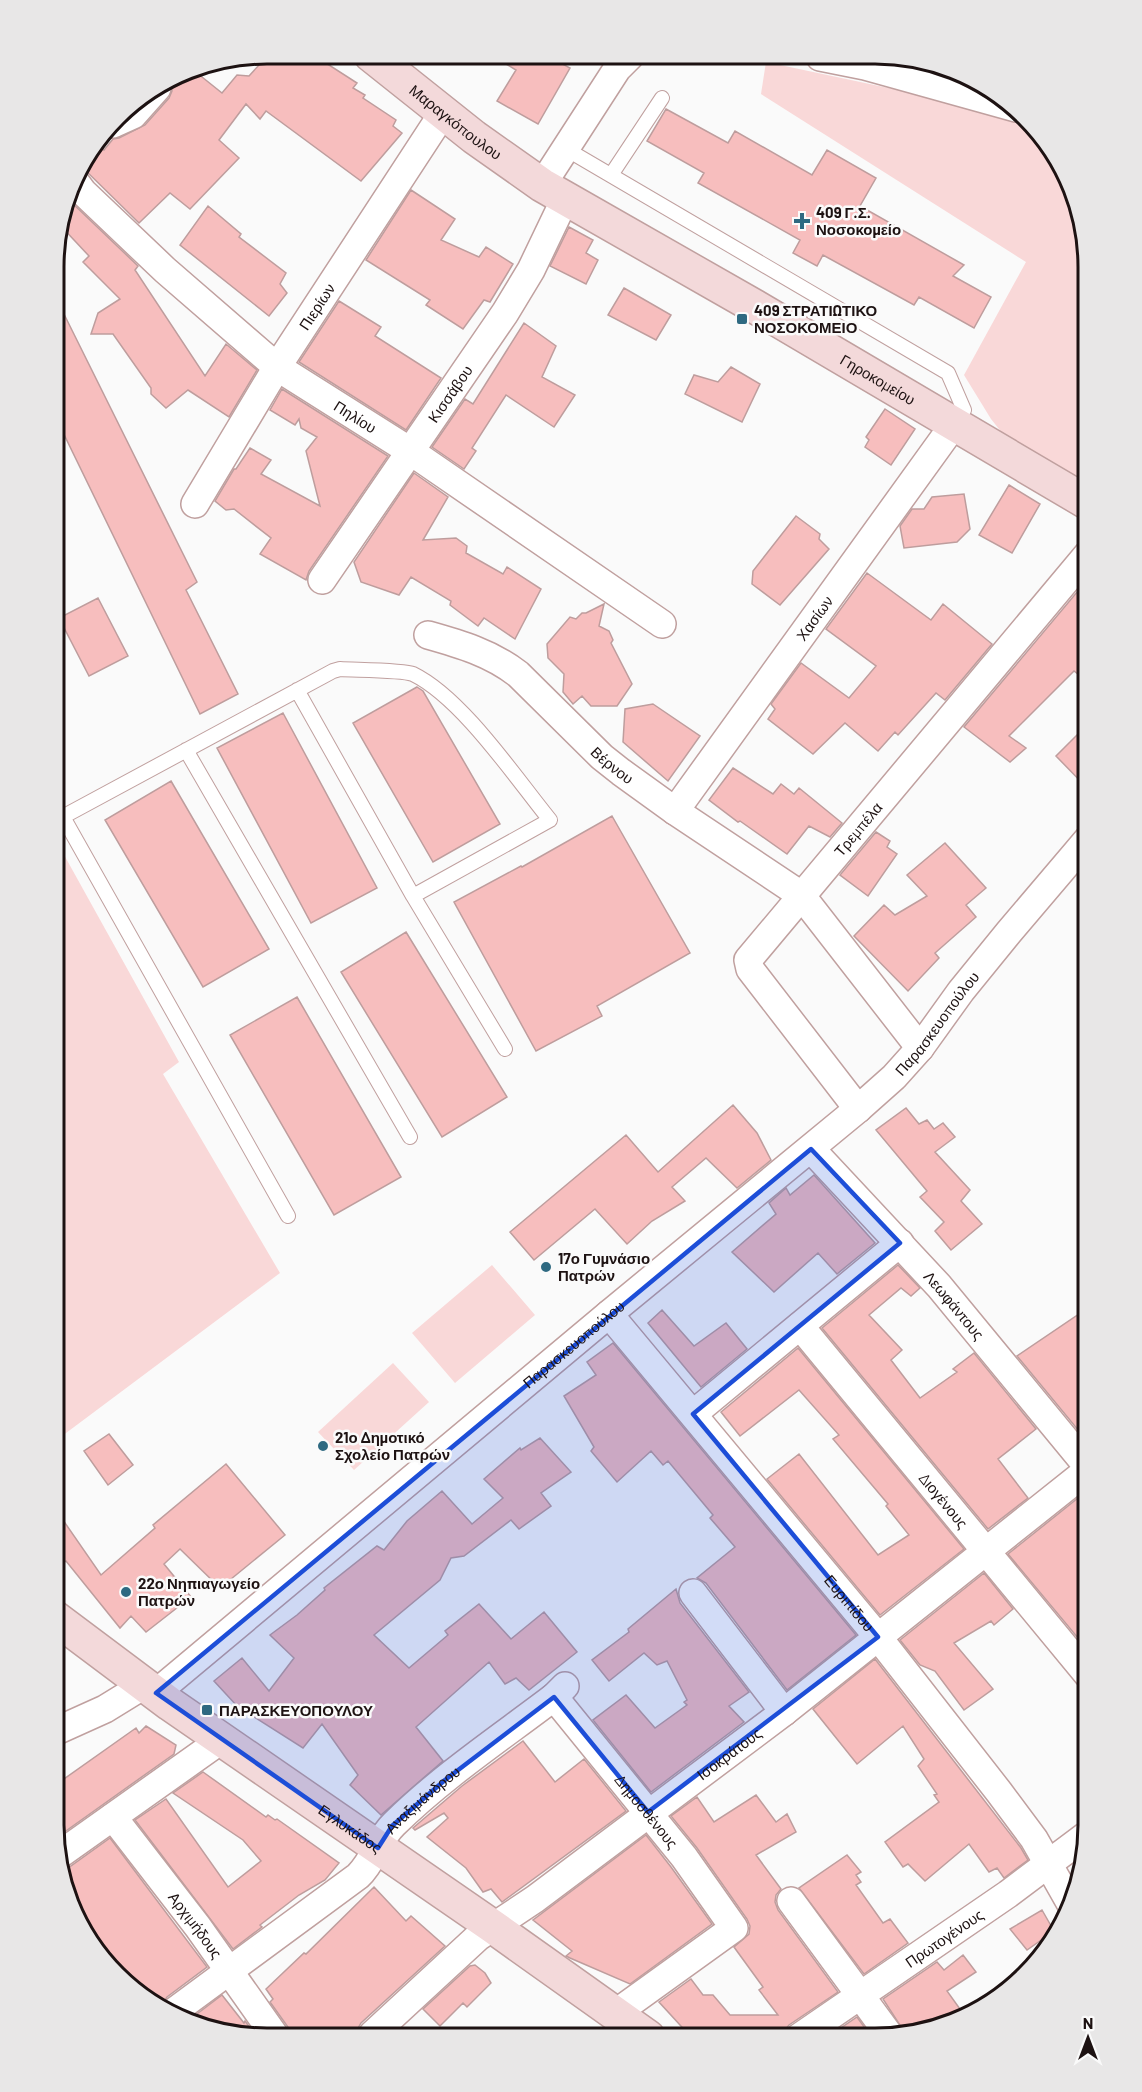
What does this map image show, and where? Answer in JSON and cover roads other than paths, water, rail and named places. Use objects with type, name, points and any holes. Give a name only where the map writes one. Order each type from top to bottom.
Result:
[{"type":"main road","name":"Μαραγκόπουλου","points":[[383,65],[443,113],[553,192]]},
{"type":"main road","name":"Γηροκομείου","points":[[553,192],[754,306],[1078,497]]},
{"type":"main road","name":"Εγλυκάδος","points":[[64,1624],[221,1740],[492,1926],[636,2028]]},
{"type":"street","name":"Κισσάβου","points":[[322,580],[513,302],[531,270],[566,150],[622,64]]},
{"type":"street","points":[[855,64],[988,100]]},
{"type":"street","name":"Πιερίων","points":[[195,504],[277,368],[443,113]]},
{"type":"street","name":"Πηλίου","points":[[81,189],[165,270],[277,368],[410,451],[662,624]]},
{"type":"street","name":"Χασίων","points":[[675,811],[955,423]]},
{"type":"street","name":"Τρεμπέλα","points":[[858,1109],[750,969],[748,960],[1078,567]]},
{"type":"street","name":"Βέρνου","points":[[428,635],[463,645],[502,662],[518,674],[602,757],[675,811],[801,895],[920,1048]]},
{"type":"street","name":"Παρασκευοπούλου","points":[[64,1727],[150,1689],[858,1109],[894,1077],[920,1048],[995,948],[1078,851]]},
{"type":"street","name":"Λεωφάντους","points":[[811,1149],[939,1286],[1077,1456]]},
{"type":"street","points":[[693,1414],[900,1243]]},
{"type":"street","name":"Ευριπίδου","points":[[609,1314],[878,1637],[1030,1832],[1065,1894]]},
{"type":"street","name":"Διογένους","points":[[800,1326],[1077,1662]]},
{"type":"street","name":"Ισοκράτους","points":[[380,2028],[466,1946],[492,1926],[535,1899],[784,1712],[1077,1478]]},
{"type":"street","points":[[693,1593],[784,1712]]},
{"type":"street","name":"Δημοσθένους","points":[[559,1692],[648,1812],[703,1881],[735,1928],[615,2013]]},
{"type":"street","name":"Αναξιμάνδρου","points":[[180,2007],[351,1882],[372,1861],[392,1826],[429,1793],[559,1692]]},
{"type":"street","points":[[66,1850],[221,1740]]},
{"type":"street","name":"Αρχιμήδους","points":[[113,1816],[198,1927],[269,2028]]},
{"type":"street","name":"Πρωτογένους","points":[[813,2028],[1008,1894],[1076,1843]]},
{"type":"street","points":[[791,1901],[884,2027]]},
{"type":"lane","points":[[611,175],[662,98]]},
{"type":"lane","points":[[566,150],[948,373],[964,410],[955,423]]},
{"type":"lane","points":[[64,816],[340,669],[411,673],[446,697],[486,740],[550,820],[413,896]]},
{"type":"lane","points":[[297,690],[413,896],[504,1049]]},
{"type":"lane","points":[[186,750],[410,1137]]},
{"type":"lane","points":[[64,828],[288,1216]]},
{"type":"place","name":"409 Γ.Σ. Νοσοκομείο","points":[[802,221]]},
{"type":"place","name":"409 ΣΤΡΑΤΙΩΤΙΚΟ ΝΟΣΟΚΟΜΕΙΟ","points":[[742,319]]},
{"type":"place","name":"17ο Γυμνάσιο Πατρών","points":[[546,1267]]},
{"type":"place","name":"21ο Δημοτικό Σχολείο Πατρών","points":[[323,1446]]},
{"type":"place","name":"22ο Νηπιαγωγείο Πατρών","points":[[126,1592]]},
{"type":"place","name":"ΠΑΡΑΣΚΕΥΟΠΟΥΛΟΥ","points":[[207,1710]]}]
